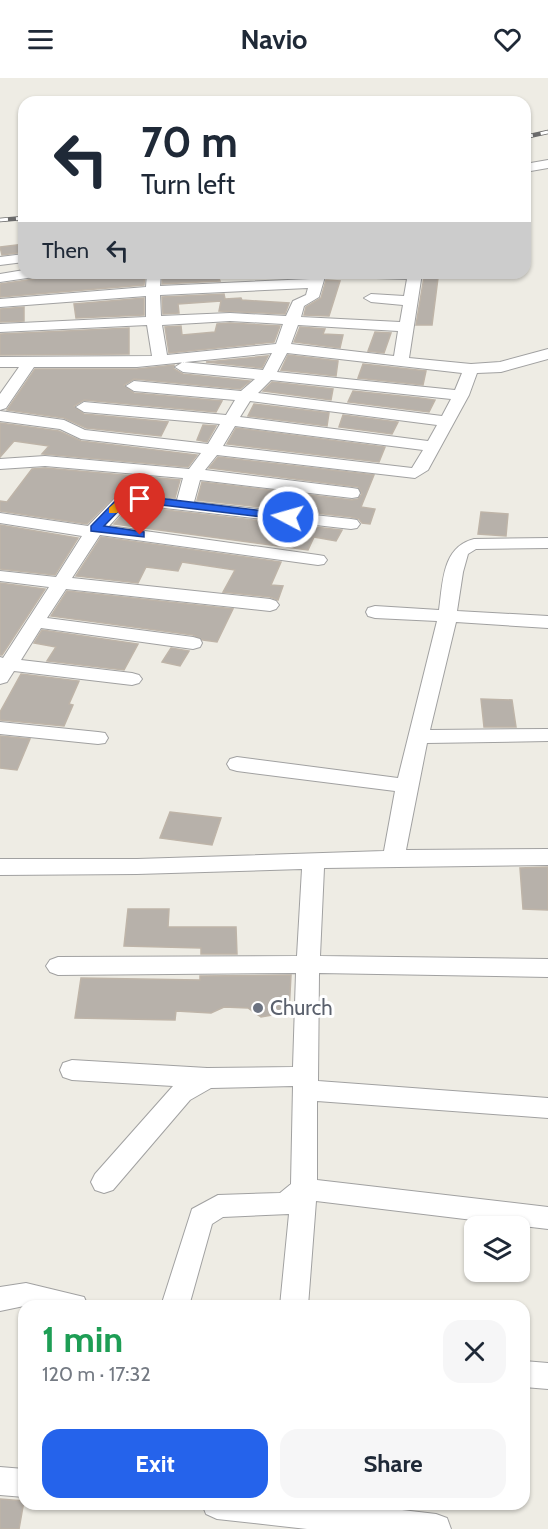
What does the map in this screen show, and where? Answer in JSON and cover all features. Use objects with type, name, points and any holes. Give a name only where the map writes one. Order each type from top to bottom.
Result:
[{"type":"street","points":[[531,167],[548,164]]},
{"type":"street","points":[[0,261],[18,259]]},
{"type":"street","points":[[0,278],[18,275]]},
{"type":"street","points":[[153,279],[155,338],[160,359]]},
{"type":"street","points":[[0,303],[305,279]]},
{"type":"street","points":[[184,506],[193,474],[213,448],[245,396],[268,375],[282,348],[298,304],[312,297],[318,279]]},
{"type":"street","points":[[401,362],[414,279]]},
{"type":"street","points":[[371,298],[410,301]]},
{"type":"street","points":[[0,328],[230,317],[405,327]]},
{"type":"street","points":[[137,362],[282,348],[471,369],[501,368],[548,354]]},
{"type":"street","points":[[0,405],[30,361]]},
{"type":"street","points":[[0,362],[137,362],[461,395]]},
{"type":"street","points":[[0,416],[64,425],[81,434],[213,448],[407,474],[420,470],[461,395],[471,369]]},
{"type":"street","points":[[134,386],[245,396],[446,421]]},
{"type":"street","points":[[84,407],[229,420],[432,447]]},
{"type":"street","points":[[0,464],[45,461],[193,474],[352,494]]},
{"type":"street","points":[[132,679],[3,668],[94,530],[125,498],[351,524]]},
{"type":"street","points":[[0,518],[318,560]]},
{"type":"street","points":[[394,860],[406,786],[448,617],[456,563],[465,547],[474,544],[548,543]]},
{"type":"street","points":[[0,576],[270,605]]},
{"type":"street","points":[[375,612],[548,622]]},
{"type":"street","points":[[34,622],[194,643]]},
{"type":"street","points":[[0,728],[98,738]]},
{"type":"street","points":[[420,737],[548,735]]},
{"type":"street","points":[[237,764],[406,786]]},
{"type":"street","points":[[0,867],[99,868],[548,857]]},
{"type":"street","points":[[295,1300],[304,1189],[307,1083],[306,1012],[313,861]]},
{"type":"street","points":[[58,966],[310,964],[548,968]]},
{"type":"street","points":[[72,1070],[307,1083],[548,1108]]},
{"type":"street","points":[[104,1182],[181,1093],[207,1078]]},
{"type":"street","points":[[177,1300],[201,1217],[218,1206],[286,1204],[304,1189],[548,1218]]},
{"type":"street","points":[[0,1299],[26,1295],[48,1300]]},
{"type":"street","points":[[530,1374],[548,1376]]},
{"type":"street","points":[[0,1481],[18,1483]]},
{"type":"street","points":[[270,1510],[436,1529]]},
{"type":"building","points":[[18,245],[18,253],[2,255],[0,247]]},
{"type":"building","points":[[34,279],[144,279],[144,285],[0,297],[0,284]]},
{"type":"building","points":[[162,279],[219,279],[220,281],[162,284]]},
{"type":"building","points":[[424,279],[438,279],[432,325],[416,325]]},
{"type":"building","points":[[326,280],[340,281],[329,316],[304,315],[306,307],[321,298]]},
{"type":"building","points":[[224,294],[225,299],[241,298],[242,300],[289,303],[285,314],[219,311],[221,301],[178,304],[179,313],[163,314],[162,297]]},
{"type":"building","points":[[144,298],[144,315],[76,318],[74,304]]},
{"type":"building","points":[[24,307],[24,321],[0,322],[0,309]]},
{"type":"building","points":[[217,324],[280,326],[274,342],[169,353],[165,327],[181,326],[182,335],[215,332]]},
{"type":"building","points":[[300,327],[325,329],[323,334],[343,335],[340,348],[294,342]]},
{"type":"building","points":[[129,328],[129,354],[0,355],[0,334]]},
{"type":"building","points":[[375,332],[391,333],[384,353],[368,351]]},
{"type":"building","points":[[288,355],[338,361],[336,376],[281,370]]},
{"type":"building","points":[[268,356],[262,368],[206,362]]},
{"type":"building","points":[[363,364],[426,371],[423,385],[358,378]]},
{"type":"building","points":[[174,365],[174,369],[183,374],[250,381],[240,389],[134,379],[124,385],[134,393],[222,401],[216,412],[84,400],[74,406],[84,414],[168,422],[161,436],[86,428],[64,418],[7,410],[35,369],[137,369]]},
{"type":"building","points":[[272,382],[333,389],[331,400],[263,391]]},
{"type":"building","points":[[353,391],[435,400],[429,412],[348,402]]},
{"type":"building","points":[[254,404],[329,413],[327,426],[248,416]]},
{"type":"building","points":[[343,415],[398,422],[392,434],[339,427]]},
{"type":"building","points":[[0,423],[59,431],[81,441],[197,455],[188,467],[42,454],[49,446],[14,441],[0,457]]},
{"type":"building","points":[[203,425],[216,426],[207,442],[197,440]]},
{"type":"building","points":[[236,428],[385,447],[379,462],[227,444]]},
{"type":"building","points":[[218,457],[374,475],[361,507],[375,509],[370,524],[362,523],[359,519],[351,517],[197,500],[202,482],[352,500],[358,499],[362,494],[358,487],[209,468]]},
{"type":"building","points":[[45,468],[180,480],[175,498],[119,492],[87,524],[0,511],[0,501],[7,502],[32,469]]},
{"type":"building","points":[[130,506],[342,530],[336,541],[314,537],[308,550],[114,524]]},
{"type":"building","points":[[481,512],[508,514],[506,536],[478,534]]},
{"type":"building","points":[[0,525],[78,538],[55,575],[0,569]]},
{"type":"building","points":[[101,537],[281,562],[271,585],[283,586],[278,600],[270,597],[223,592],[235,570],[182,562],[178,571],[146,567],[138,583],[76,576]]},
{"type":"building","points":[[0,583],[45,589],[2,655],[0,655]]},
{"type":"building","points":[[67,591],[233,609],[217,642],[203,640],[193,635],[51,616]]},
{"type":"building","points":[[42,630],[138,644],[124,670],[47,661],[56,647],[34,643]]},
{"type":"building","points":[[171,648],[189,651],[180,666],[162,662]]},
{"type":"building","points":[[21,674],[79,681],[69,704],[73,705],[64,726],[0,720],[0,712]]},
{"type":"building","points":[[481,699],[512,700],[516,727],[484,727]]},
{"type":"building","points":[[0,736],[30,739],[17,770],[0,768]]},
{"type":"building","points":[[170,812],[221,818],[212,845],[160,838]]},
{"type":"building","points":[[548,867],[548,910],[523,909],[520,868]]},
{"type":"building","points":[[128,909],[169,909],[168,927],[236,927],[237,954],[201,954],[201,948],[124,946]]},
{"type":"building","points":[[291,975],[289,1012],[261,1017],[248,1008],[224,1007],[211,1013],[176,1011],[175,1020],[75,1018],[81,978],[200,980],[200,976]]},
{"type":"building","points":[[0,1499],[18,1500],[18,1510],[22,1510],[19,1529],[0,1529]]},
{"type":"railway","points":[[531,136],[548,132]]},
{"type":"railway","points":[[0,220],[18,218]]},
{"type":"slow traffic","points":[[113,511],[125,498],[157,502]]},
{"type":"place","name":"Church","points":[[258,1008]]},
{"type":"route","points":[[140,535],[95,529],[125,498],[288,517]]}]
